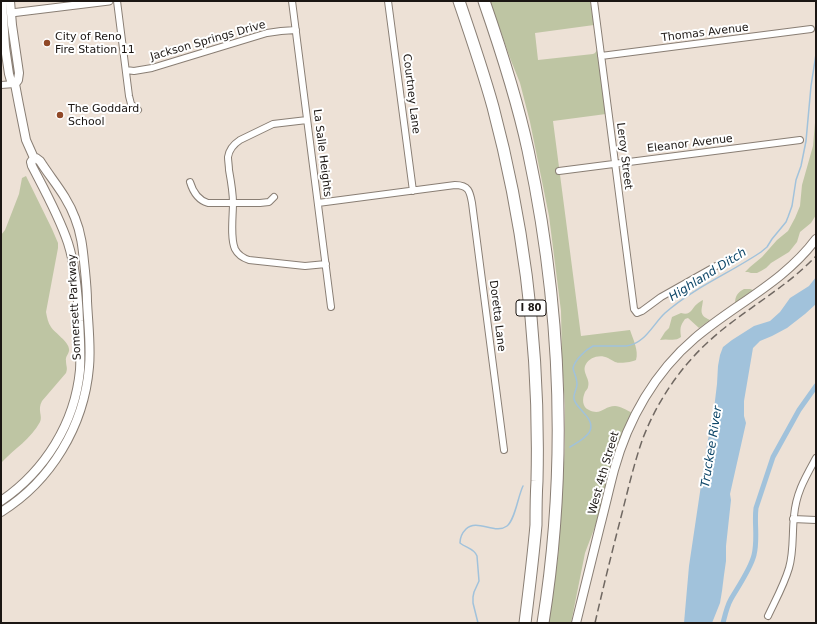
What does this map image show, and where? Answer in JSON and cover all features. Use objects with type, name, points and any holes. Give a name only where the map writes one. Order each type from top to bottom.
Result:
[{"type":"highway","name":"I 80","points":[[459,1],[485,81],[506,160],[522,242],[531,308],[536,373],[536,525],[525,623]]},
{"type":"highway","name":"I 80","points":[[484,1],[509,76],[528,150],[546,248],[553,312],[558,410],[558,471],[554,534],[543,623]]},
{"type":"main road","name":"Somersett Parkway","points":[[2,1],[5,48],[9,74],[11,81],[16,84]]},
{"type":"main road","name":"Somersett Parkway","points":[[1,512],[35,485],[51,467],[66,445],[82,405],[90,354],[87,295],[83,248],[80,233],[72,210],[62,192],[40,161],[34,158],[24,131],[16,84],[19,76],[10,1]]},
{"type":"main road","points":[[2,14],[11,13]]},
{"type":"main road","name":"Somersett Parkway","points":[[1,501],[15,491],[30,477],[45,460],[58,440],[71,409],[80,370],[78,295],[73,262],[64,232],[32,166],[31,162],[34,158]]},
{"type":"main road","name":"West 4th Street","points":[[576,623],[616,463],[624,438],[632,420],[653,383],[695,338],[783,273],[806,251],[816,238]]},
{"type":"street","points":[[11,13],[109,1]]},
{"type":"street","points":[[117,1],[130,100],[134,107],[138,110]]},
{"type":"street","name":"La Salle Heights","points":[[292,1],[332,307]]},
{"type":"street","name":"Courtney Lane","points":[[388,1],[413,190]]},
{"type":"street","name":"Leroy Street","points":[[594,1],[634,309],[637,313],[642,311],[666,294],[716,266]]},
{"type":"street","name":"Thomas Avenue","points":[[601,56],[811,29]]},
{"type":"street","name":"Jackson Springs Drive","points":[[126,70],[152,68],[267,33],[296,30]]},
{"type":"street","points":[[1,85],[16,84]]},
{"type":"street","points":[[307,120],[273,124],[240,140],[233,146],[228,157],[233,203],[233,244],[237,252],[244,259],[295,266],[326,264]]},
{"type":"street","name":"Eleanor Avenue","points":[[560,171],[800,140]]},
{"type":"street","points":[[190,182],[194,192],[199,198],[208,203],[265,203],[269,202],[274,197]]},
{"type":"street","name":"Doretta Lane","points":[[413,190],[456,185],[466,187],[469,191],[472,203],[504,450]]},
{"type":"street","points":[[318,203],[413,190]]},
{"type":"street","points":[[768,616],[784,582],[792,556],[793,519],[796,498],[816,458]]},
{"type":"street","points":[[793,519],[816,520]]},
{"type":"green space","points":[[490,1],[590,1],[594,25],[535,33],[538,60],[593,54],[597,50],[606,114],[553,121],[581,336],[630,330],[637,353],[636,360],[623,363],[617,363],[608,358],[599,356],[590,360],[585,367],[585,373],[589,384],[583,400],[587,409],[597,412],[611,406],[617,406],[632,413],[619,440],[596,524],[585,553],[571,623],[548,623],[558,557],[565,447],[565,406],[561,311],[549,216],[530,122],[520,83]]},
{"type":"green space","points":[[816,111],[816,215],[811,223],[800,232],[797,242],[789,252],[757,273],[745,272],[788,231],[795,218],[800,206],[802,185],[813,146]]},
{"type":"green space","points":[[26,176],[58,243],[46,312],[50,325],[67,343],[69,350],[66,359],[66,373],[42,401],[40,422],[32,434],[1,463],[1,235],[5,230],[19,194],[22,178]]},
{"type":"green space","points":[[744,289],[753,290],[735,303],[737,294]]},
{"type":"green space","points":[[703,300],[702,314],[710,320],[699,328],[688,318],[685,319],[680,331],[681,337],[676,339],[660,340],[669,328],[672,317],[681,313],[689,313],[698,303]]},
{"type":"water","name":"Truckee River","points":[[816,277],[816,304],[787,328],[760,341],[753,348],[744,401],[744,416],[746,423],[730,494],[731,500],[726,546],[726,561],[720,603],[712,623],[684,623],[689,566],[707,445],[714,409],[718,366],[723,347],[754,326],[770,321],[780,312],[790,298],[809,286]]},
{"type":"waterway","name":"Highland Ditch","points":[[570,447],[585,437],[591,429],[591,424],[588,418],[576,404],[574,399],[577,380],[573,368],[581,356],[593,346],[626,346],[638,342],[644,338],[661,317],[676,304],[761,252],[767,247],[786,222],[792,206],[796,180],[801,166],[806,141],[811,86],[816,54]]},
{"type":"waterway","points":[[723,623],[730,602],[754,555],[756,543],[756,508],[773,457],[799,410],[816,386]]},
{"type":"waterway","name":"Highland Ditch","points":[[478,623],[473,603],[474,592],[479,581],[477,556],[476,553],[460,543],[461,537],[470,526],[475,525],[497,529],[507,526],[512,519],[523,486]]},
{"type":"railway","points":[[595,623],[631,477],[643,438],[662,399],[678,375],[707,343],[720,331],[804,268],[816,256]]},
{"type":"place","name":"City of Reno Fire Station 11","points":[[47,43]]},
{"type":"place","name":"The Goddard School","points":[[60,115]]}]
